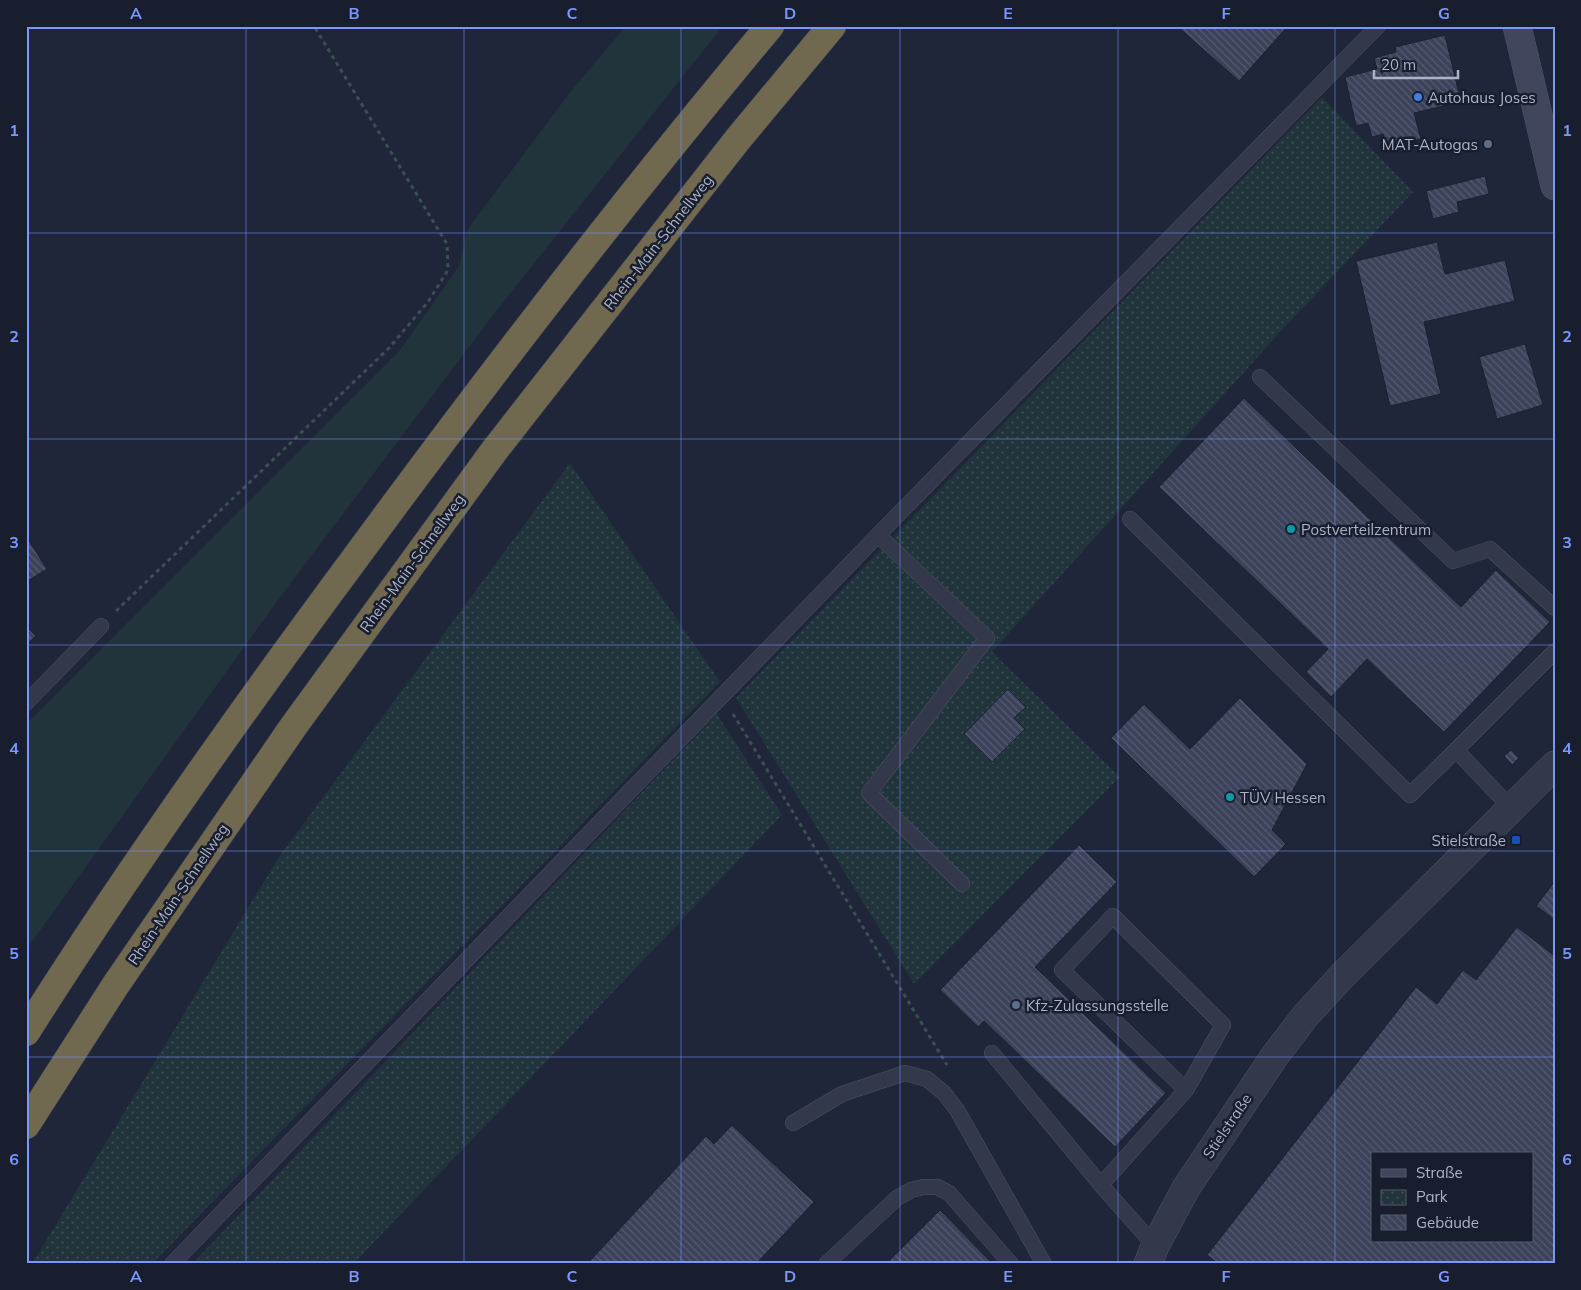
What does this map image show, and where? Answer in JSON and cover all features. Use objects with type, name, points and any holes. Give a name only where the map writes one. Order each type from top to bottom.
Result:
[{"type":"highway","points":[[26,1032],[73,958],[245,708],[432,453],[696,116],[770,26]]},
{"type":"highway","name":"Rhein-Main-Schnellweg","points":[[26,1125],[115,986],[292,727],[494,451],[738,140],[832,26]]},
{"type":"main road","points":[[1517,26],[1555,186]]},
{"type":"street","name":"Stielstraße","points":[[1152,1255],[1186,1188],[1207,1155],[1274,1057],[1306,1015],[1344,974],[1555,766]]},
{"type":"lane","points":[[172,1264],[878,534],[1378,26]]},
{"type":"lane","points":[[1260,377],[1453,561],[1490,549],[1555,608]]},
{"type":"lane","points":[[1130,519],[1410,795],[1555,651]]},
{"type":"lane","points":[[878,534],[987,638],[868,793],[962,884]]},
{"type":"lane","points":[[26,703],[101,626]]},
{"type":"lane","points":[[1456,750],[1511,808]]},
{"type":"lane","points":[[1101,1185],[1186,1090],[1223,1025],[1113,916],[1062,970],[1186,1090]]},
{"type":"lane","points":[[992,1053],[1101,1185],[1152,1255]]},
{"type":"lane","points":[[793,1123],[842,1094],[905,1073],[927,1079],[944,1093],[957,1110],[1044,1264]]},
{"type":"lane","points":[[826,1264],[897,1198],[917,1189],[937,1187],[949,1193],[1011,1264]]},
{"type":"path","points":[[26,30],[30,26]]},
{"type":"path","points":[[101,626],[389,348],[428,302],[448,270],[447,244],[314,26]]},
{"type":"path","points":[[722,696],[949,1069]]},
{"type":"green space","points":[[626,26],[723,26],[497,310],[278,600],[26,950],[26,724],[400,350],[459,266],[467,230],[571,91]]},
{"type":"green space","points":[[1322,97],[1413,192],[1281,331],[992,652],[1120,777],[914,984],[736,698]]},
{"type":"green space","points":[[570,463],[720,682],[152,1264],[32,1264],[279,857]]},
{"type":"green space","points":[[717,714],[782,815],[353,1264],[192,1264]]},
{"type":"building","points":[[1177,26],[1288,26],[1239,81]]},
{"type":"building","points":[[1445,35],[1461,102],[1414,113],[1421,139],[1386,147],[1383,134],[1372,137],[1368,123],[1356,126],[1345,77],[1377,69],[1374,58],[1396,52],[1395,47]]},
{"type":"building","points":[[1485,176],[1489,194],[1457,202],[1459,212],[1433,219],[1426,191]]},
{"type":"building","points":[[1437,242],[1445,274],[1505,260],[1515,301],[1424,322],[1441,394],[1390,406],[1356,261]]},
{"type":"building","points":[[1525,344],[1543,405],[1497,419],[1479,357]]},
{"type":"building","name":"Postverteilzentrum","points":[[1244,398],[1461,607],[1496,570],[1550,622],[1444,732],[1367,659],[1331,697],[1306,672],[1328,649],[1159,487]]},
{"type":"building","points":[[26,536],[47,569],[26,582]]},
{"type":"building","points":[[26,626],[36,636],[26,645]]},
{"type":"building","points":[[1008,689],[1026,707],[1014,718],[1025,729],[992,762],[964,734]]},
{"type":"building","name":"TÜV Hessen","points":[[1240,698],[1307,764],[1272,830],[1286,844],[1254,877],[1111,738],[1144,704],[1190,749]]},
{"type":"building","points":[[1511,750],[1519,758],[1512,765],[1504,756]]},
{"type":"building","name":"Kfz-Zulassungsstelle","points":[[1079,845],[1117,882],[1035,967],[1166,1093],[1115,1147],[984,1021],[978,1027],[940,990]]},
{"type":"building","points":[[1555,881],[1555,920],[1536,906]]},
{"type":"building","points":[[1517,927],[1555,956],[1555,1264],[1219,1264],[1207,1255],[1416,987],[1437,1004],[1463,970],[1476,980]]},
{"type":"building","points":[[732,1125],[814,1202],[756,1264],[587,1264],[706,1136],[714,1144]]},
{"type":"building","points":[[940,1210],[993,1264],[886,1264]]},
{"type":"place","name":"Autohaus Joses","points":[[1418,97]]},
{"type":"place","name":"MAT-Autogas","points":[[1488,144]]},
{"type":"place","name":"Postverteilzentrum","points":[[1291,529]]},
{"type":"place","name":"TÜV Hessen","points":[[1230,797]]},
{"type":"place","name":"Stielstraße","points":[[1516,840]]},
{"type":"place","name":"Kfz-Zulassungsstelle","points":[[1016,1005]]}]
